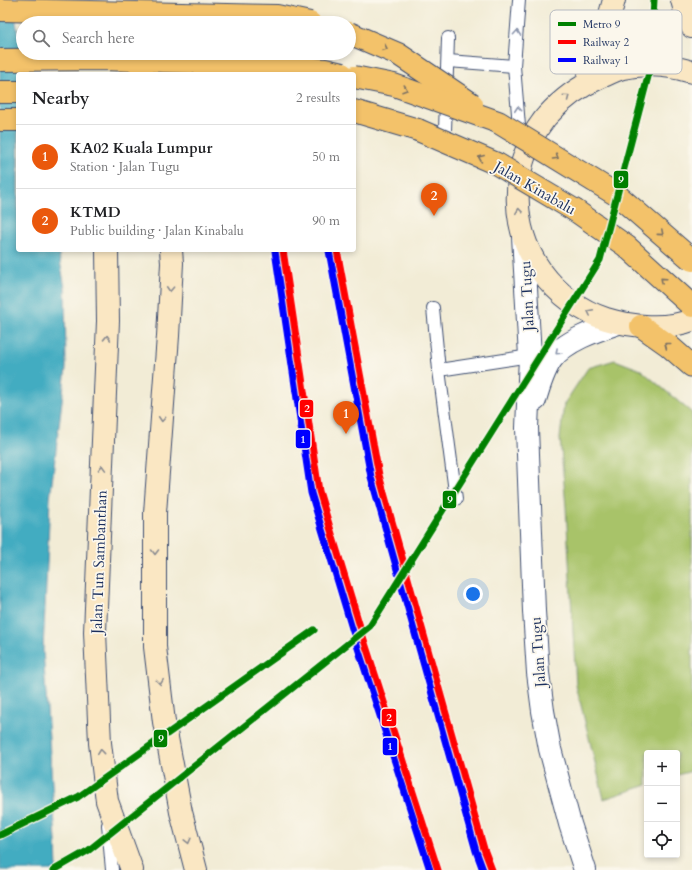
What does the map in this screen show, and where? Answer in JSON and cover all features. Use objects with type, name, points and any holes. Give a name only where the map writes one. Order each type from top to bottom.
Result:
[{"type":"highway","points":[[0,10],[277,16]]},
{"type":"highway","points":[[356,36],[398,54],[498,122],[617,195],[692,260]]},
{"type":"highway","points":[[0,60],[16,60]]},
{"type":"highway","points":[[133,60],[257,64],[334,72]]},
{"type":"highway","points":[[356,77],[394,85],[498,122]]},
{"type":"highway","points":[[0,92],[16,92]]},
{"type":"highway","name":"Jalan Kinabalu","points":[[356,113],[418,130],[497,164],[576,211],[626,246],[692,306]]},
{"type":"highway","points":[[0,120],[16,120]]},
{"type":"highway","points":[[356,126],[418,130]]},
{"type":"highway","points":[[641,326],[668,345],[692,366]]},
{"type":"main road","points":[[611,10],[614,0]]},
{"type":"main road","points":[[682,0],[686,15],[692,27]]},
{"type":"main road","points":[[682,69],[692,72]]},
{"type":"main road","points":[[586,84],[589,74]]},
{"type":"main road","points":[[608,74],[586,84],[565,98],[546,117],[532,138],[522,162],[518,187],[518,212],[523,236],[534,261],[550,283],[569,301],[592,314],[618,323],[633,326],[664,326],[692,320]]},
{"type":"main road","name":"Jalan Tun Sambanthan","points":[[107,252],[108,321],[95,632],[100,742],[107,801],[132,870]]},
{"type":"main road","points":[[171,252],[172,263],[168,336],[155,513],[155,647],[164,722],[181,812],[196,870]]},
{"type":"street","name":"Jalan Tugu","points":[[523,236],[530,356],[528,428],[534,611],[538,673],[550,749],[570,824],[585,870]]},
{"type":"street","name":"Jalan Tugu","points":[[528,428],[540,382],[551,359],[560,350],[585,335],[618,323]]},
{"type":"lane","points":[[519,0],[514,66],[522,162]]},
{"type":"lane","points":[[445,131],[448,38]]},
{"type":"lane","points":[[448,61],[514,66]]},
{"type":"lane","points":[[432,308],[456,499]]},
{"type":"lane","points":[[439,370],[530,356]]},
{"type":"lane","points":[[107,801],[112,870]]},
{"type":"green space","points":[[615,360],[641,370],[692,413],[692,771],[680,774],[680,750],[644,750],[644,786],[604,799],[576,685],[566,507],[560,438],[564,404],[588,368]]},
{"type":"water","points":[[0,0],[13,0],[16,21],[16,60],[23,60],[26,72],[16,72],[16,252],[58,252],[65,288],[66,368],[50,499],[43,650],[57,870],[0,870]]},
{"type":"metro line","name":"9","points":[[653,10],[654,0]]},
{"type":"metro line","name":"9","points":[[54,870],[89,850],[370,626],[600,260],[649,74]]},
{"type":"metro line","name":"9","points":[[0,835],[78,797],[314,630]]},
{"type":"rail line","name":"1","points":[[275,252],[311,493],[357,645],[430,870]]},
{"type":"rail line","name":"2","points":[[283,252],[319,491],[365,643],[438,870]]},
{"type":"rail line","name":"1","points":[[329,252],[371,477],[476,851],[483,870]]},
{"type":"rail line","name":"2","points":[[337,252],[379,475],[484,849],[492,870]]},
{"type":"place","name":"KTMD","points":[[434,216]]},
{"type":"place","name":"KA02 Kuala Lumpur","points":[[346,434]]}]
